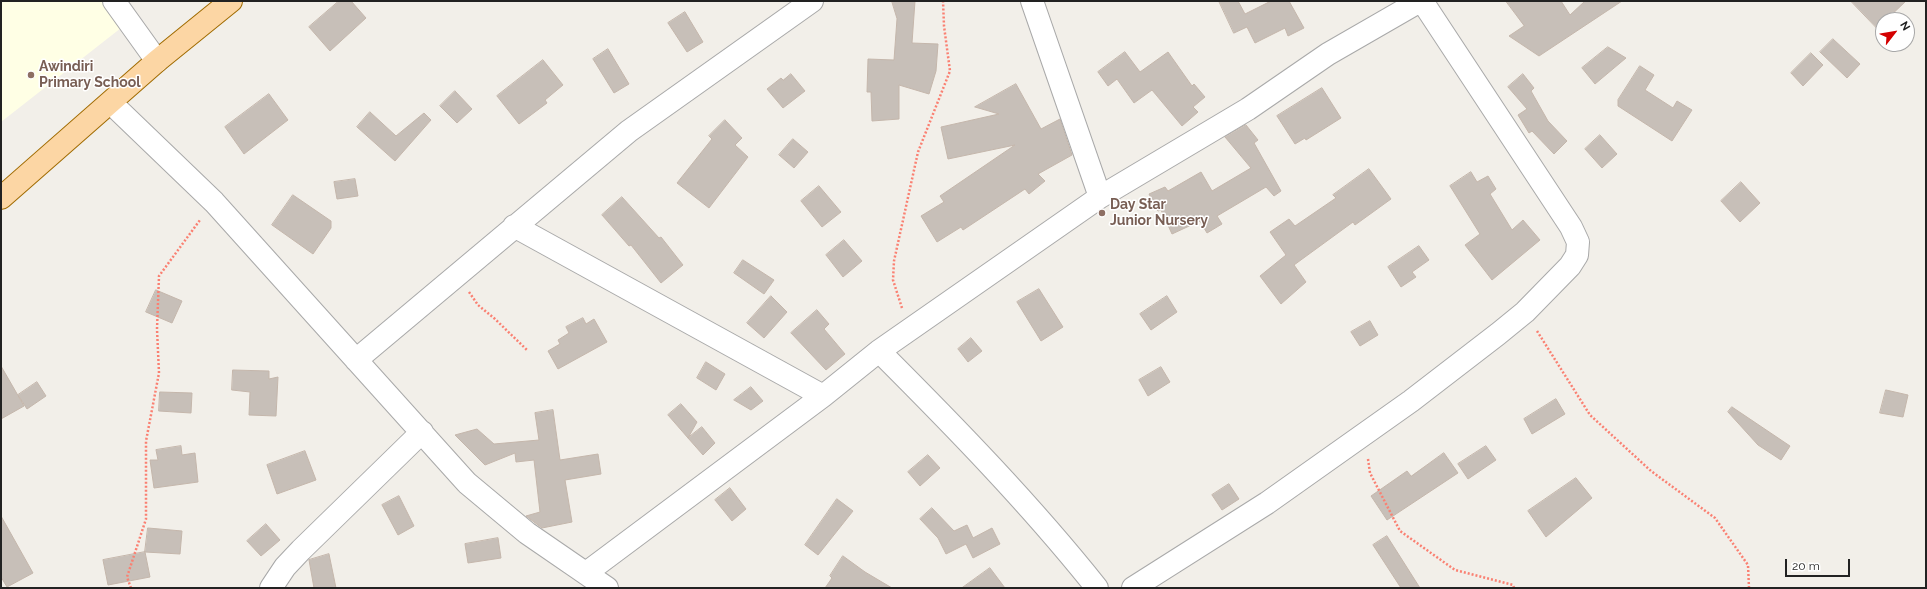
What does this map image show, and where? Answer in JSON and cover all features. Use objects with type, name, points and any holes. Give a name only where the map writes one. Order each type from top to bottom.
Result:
[{"type":"main road","points":[[1,198],[111,103],[157,61],[231,1]]},
{"type":"street","points":[[114,1],[157,61]]},
{"type":"street","points":[[356,360],[629,131],[812,1]]},
{"type":"street","points":[[1032,1],[1100,198]]},
{"type":"street","points":[[586,573],[823,396],[880,351],[1100,198],[1248,109],[1328,54],[1421,1],[1567,220],[1578,242],[1577,255],[1570,266],[1525,312],[1411,401],[1267,502],[1133,588]]},
{"type":"street","points":[[111,103],[214,202],[467,483],[527,533],[607,588]]},
{"type":"street","points":[[514,226],[823,396]]},
{"type":"street","points":[[880,351],[1003,477],[1056,537],[1097,588]]},
{"type":"street","points":[[271,588],[285,567],[301,550],[422,432]]},
{"type":"path","points":[[912,328],[896,293],[893,280],[894,261],[918,152],[950,71],[944,26],[943,1]]},
{"type":"path","points":[[131,588],[127,577],[146,518],[146,441],[159,373],[157,329],[159,276],[214,202]]},
{"type":"path","points":[[456,275],[478,304],[495,318],[527,350]]},
{"type":"path","points":[[1525,312],[1590,415],[1651,470],[1715,518],[1748,566],[1749,588]]},
{"type":"path","points":[[1364,433],[1370,472],[1400,531],[1455,570],[1513,585],[1514,588]]},
{"type":"shaded area","name":"Awindiri Primary School","points":[[1,1],[102,1],[121,28],[1,122]]},
{"type":"building","points":[[339,1],[351,1],[366,18],[330,51],[309,27]]},
{"type":"building","points":[[892,1],[915,1],[912,43],[938,44],[936,71],[929,94],[899,85],[899,119],[872,121],[871,92],[867,92],[868,59],[894,60],[897,19]]},
{"type":"building","points":[[1219,1],[1238,1],[1245,14],[1271,1],[1289,1],[1304,28],[1288,36],[1285,28],[1255,43],[1247,27],[1234,33]]},
{"type":"building","points":[[1506,1],[1561,1],[1570,15],[1585,1],[1622,1],[1539,56],[1509,36],[1524,26]]},
{"type":"building","points":[[1851,1],[1906,1],[1894,12],[1875,12],[1875,26]]},
{"type":"building","points":[[685,12],[703,42],[687,52],[668,23]]},
{"type":"building","points":[[1833,39],[1860,64],[1847,78],[1820,52]]},
{"type":"building","points":[[1608,47],[1626,58],[1595,84],[1582,68]]},
{"type":"building","points":[[608,49],[629,84],[614,93],[593,59]]},
{"type":"building","points":[[1125,52],[1140,72],[1168,52],[1192,86],[1194,84],[1205,97],[1193,107],[1198,112],[1182,126],[1152,90],[1134,103],[1117,79],[1108,86],[1098,72]]},
{"type":"building","points":[[1811,53],[1823,65],[1803,86],[1791,73]]},
{"type":"building","points":[[543,60],[563,85],[545,100],[547,103],[519,124],[497,96]]},
{"type":"building","points":[[1640,66],[1654,75],[1645,90],[1673,108],[1677,101],[1692,110],[1672,141],[1618,106],[1618,100]]},
{"type":"building","points":[[791,74],[805,91],[783,108],[767,89],[781,78],[783,80]]},
{"type":"building","points":[[1523,74],[1534,88],[1531,91],[1548,121],[1567,141],[1554,154],[1532,131],[1529,133],[1518,115],[1527,109],[1508,87]]},
{"type":"building","points":[[1016,84],[1041,129],[1060,119],[1072,155],[1038,174],[1045,181],[1029,194],[1025,189],[963,230],[961,227],[937,242],[921,216],[944,202],[940,196],[1015,145],[948,159],[941,127],[999,114],[975,107]]},
{"type":"building","points":[[1322,88],[1341,118],[1306,140],[1305,138],[1295,144],[1277,116]]},
{"type":"building","points":[[455,91],[472,109],[457,123],[440,106]]},
{"type":"building","points":[[269,94],[288,120],[244,154],[225,127]]},
{"type":"building","points":[[370,112],[396,136],[424,113],[431,120],[395,161],[357,127]]},
{"type":"building","points":[[725,120],[742,138],[735,145],[748,157],[709,208],[677,183],[712,139],[709,136]]},
{"type":"building","points":[[1246,125],[1258,140],[1254,143],[1281,191],[1274,196],[1266,187],[1217,216],[1222,224],[1207,233],[1200,221],[1172,234],[1161,210],[1158,211],[1149,194],[1165,187],[1168,191],[1201,172],[1212,191],[1251,168],[1225,137]]},
{"type":"building","points":[[1600,135],[1617,154],[1602,168],[1585,149]]},
{"type":"building","points":[[793,139],[808,152],[794,168],[779,155]]},
{"type":"building","points":[[1369,169],[1391,199],[1355,225],[1353,222],[1294,265],[1306,282],[1281,304],[1260,276],[1286,255],[1270,232],[1289,219],[1295,226],[1336,198],[1333,195]]},
{"type":"building","points":[[1471,172],[1477,182],[1488,176],[1496,189],[1490,194],[1512,230],[1523,220],[1540,240],[1492,280],[1465,245],[1480,234],[1450,186]]},
{"type":"building","points":[[355,179],[358,196],[337,199],[334,182]]},
{"type":"building","points":[[1741,182],[1760,203],[1740,222],[1721,201]]},
{"type":"building","points":[[819,186],[841,212],[822,227],[801,201]]},
{"type":"building","points":[[293,195],[331,221],[331,228],[313,254],[272,225]]},
{"type":"building","points":[[622,197],[659,238],[661,237],[683,265],[661,283],[631,245],[629,246],[602,215]]},
{"type":"building","points":[[844,240],[862,261],[843,277],[826,255]]},
{"type":"building","points":[[1419,246],[1429,260],[1412,272],[1416,277],[1401,287],[1388,267]]},
{"type":"building","points":[[743,260],[774,280],[764,294],[734,273]]},
{"type":"building","points":[[1039,289],[1063,327],[1041,341],[1017,302]]},
{"type":"building","points":[[156,290],[182,301],[172,323],[146,312]]},
{"type":"building","points":[[771,296],[787,312],[764,338],[747,323]]},
{"type":"building","points":[[1167,296],[1177,312],[1151,330],[1140,314]]},
{"type":"building","points":[[817,310],[829,324],[824,329],[845,354],[826,370],[791,333]]},
{"type":"building","points":[[583,318],[586,324],[594,319],[607,342],[558,369],[548,351],[560,344],[558,340],[569,333],[566,327]]},
{"type":"building","points":[[1370,321],[1378,335],[1360,346],[1351,332]]},
{"type":"building","points":[[971,338],[982,351],[968,362],[958,349]]},
{"type":"building","points":[[706,362],[725,374],[716,390],[697,378]]},
{"type":"building","points":[[1,366],[24,406],[1,419]]},
{"type":"building","points":[[1161,367],[1170,382],[1148,396],[1139,380]]},
{"type":"building","points":[[233,370],[269,371],[269,379],[278,377],[276,416],[249,415],[250,392],[232,390]]},
{"type":"building","points":[[37,382],[46,396],[27,409],[18,395]]},
{"type":"building","points":[[751,387],[763,401],[751,410],[734,400]]},
{"type":"building","points":[[1886,390],[1908,395],[1903,417],[1880,413]]},
{"type":"building","points":[[160,392],[192,393],[191,413],[159,411]]},
{"type":"building","points":[[1556,399],[1565,414],[1532,434],[1524,419]]},
{"type":"building","points":[[681,404],[697,422],[688,438],[668,415]]},
{"type":"building","points":[[1732,407],[1790,446],[1781,460],[1758,445],[1728,412]]},
{"type":"building","points":[[553,410],[560,460],[598,454],[601,474],[565,480],[572,522],[542,528],[526,516],[540,512],[534,460],[516,462],[515,453],[485,465],[455,435],[477,429],[494,444],[539,440],[535,413]]},
{"type":"building","points":[[702,427],[715,443],[703,455],[688,438]]},
{"type":"building","points":[[181,446],[182,455],[195,453],[198,482],[154,488],[150,460],[158,460],[156,450]]},
{"type":"building","points":[[1486,446],[1496,460],[1468,479],[1458,464]]},
{"type":"building","points":[[305,451],[316,480],[277,494],[267,465]]},
{"type":"building","points":[[1444,453],[1458,473],[1387,520],[1371,496],[1407,471],[1411,476]]},
{"type":"building","points":[[928,455],[940,468],[920,486],[908,472]]},
{"type":"building","points":[[1576,478],[1592,498],[1546,537],[1528,511]]},
{"type":"building","points":[[1229,484],[1239,499],[1222,510],[1212,495]]},
{"type":"building","points":[[730,488],[746,509],[732,521],[715,500]]},
{"type":"building","points":[[399,496],[414,526],[398,535],[382,505]]},
{"type":"building","points":[[837,499],[853,511],[818,555],[805,545]]},
{"type":"building","points":[[932,508],[954,531],[967,525],[973,538],[992,528],[1000,544],[973,558],[966,544],[946,554],[938,538],[920,519]]},
{"type":"building","points":[[1,516],[33,573],[7,587],[1,577]]},
{"type":"building","points":[[266,524],[280,540],[261,556],[247,541]]},
{"type":"building","points":[[148,528],[182,531],[180,554],[145,552]]},
{"type":"building","points":[[1387,536],[1420,588],[1401,588],[1373,545]]},
{"type":"building","points":[[498,538],[501,558],[468,563],[465,544]]},
{"type":"building","points":[[145,552],[150,577],[108,585],[103,560]]},
{"type":"building","points":[[329,554],[336,588],[314,588],[309,560]]},
{"type":"building","points":[[843,556],[865,572],[892,588],[825,588],[832,578],[830,576]]},
{"type":"building","points":[[990,568],[1005,588],[962,588]]},
{"type":"place","name":"Awindiri Primary School","points":[[31,75]]},
{"type":"place","name":"Day Star Junior Nursery","points":[[1102,213]]}]
